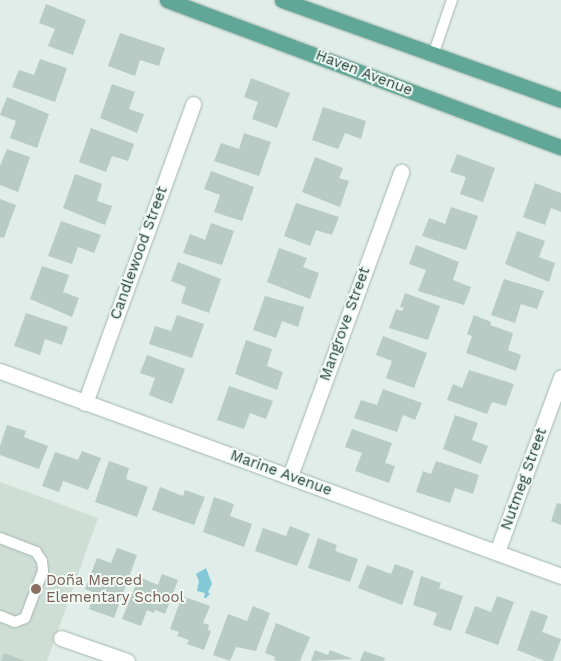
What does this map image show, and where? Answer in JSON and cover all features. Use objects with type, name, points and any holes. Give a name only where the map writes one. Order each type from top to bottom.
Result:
[{"type":"main road","name":"Haven Avenue","points":[[167,0],[561,147]]},
{"type":"main road","points":[[282,0],[561,100]]},
{"type":"street","name":"Candlewood Street","points":[[85,403],[193,104]]},
{"type":"street","name":"Mangrove Street","points":[[290,476],[401,172]]},
{"type":"street","name":"Marine Avenue","points":[[0,371],[561,576]]},
{"type":"street","name":"Nutmeg Street","points":[[497,552],[561,377]]},
{"type":"street","points":[[61,638],[127,661]]},
{"type":"lane","points":[[433,55],[452,0]]},
{"type":"lane","points":[[0,538],[36,552],[42,561],[43,571],[26,618],[15,622],[0,616]]},
{"type":"shaded area","name":"Doña Merced Elementary School","points":[[0,482],[98,518],[47,661],[0,661]]},
{"type":"water","points":[[206,568],[212,584],[208,592],[210,594],[204,598],[205,593],[197,591],[199,581],[196,574]]},
{"type":"building","points":[[46,4],[86,20],[73,55],[48,46],[55,29],[39,23]]},
{"type":"building","points":[[120,33],[165,48],[159,66],[140,60],[135,76],[108,66]]},
{"type":"building","points":[[40,59],[67,68],[55,102],[12,87],[19,70],[34,75]]},
{"type":"building","points":[[251,78],[290,93],[277,128],[252,119],[258,102],[244,97]]},
{"type":"building","points":[[112,84],[135,92],[129,109],[144,114],[137,133],[100,118]]},
{"type":"building","points":[[7,97],[49,114],[37,148],[10,138],[16,121],[0,115]]},
{"type":"building","points":[[323,107],[366,121],[361,139],[345,133],[338,149],[312,140]]},
{"type":"building","points":[[91,128],[134,144],[128,161],[112,156],[106,172],[79,162]]},
{"type":"building","points":[[244,133],[271,142],[259,176],[214,161],[221,143],[239,149]]},
{"type":"building","points":[[7,149],[30,157],[18,192],[0,185],[0,166]]},
{"type":"building","points":[[457,154],[495,168],[483,202],[460,194],[466,177],[450,172]]},
{"type":"building","points":[[315,157],[343,168],[339,178],[349,181],[340,207],[302,192]]},
{"type":"building","points":[[211,171],[254,187],[242,221],[214,212],[220,195],[204,189]]},
{"type":"building","points":[[75,174],[102,184],[97,201],[112,206],[105,225],[63,208]]},
{"type":"building","points":[[535,183],[561,193],[561,212],[551,208],[545,225],[523,217]]},
{"type":"building","points":[[0,199],[16,205],[4,238],[0,237]]},
{"type":"building","points":[[296,203],[339,217],[332,235],[316,230],[310,246],[284,236]]},
{"type":"building","points":[[451,207],[478,216],[466,250],[422,236],[429,218],[445,224]]},
{"type":"building","points":[[61,221],[101,235],[94,253],[78,247],[72,264],[48,256]]},
{"type":"building","points":[[211,223],[234,231],[222,265],[183,253],[190,234],[205,240]]},
{"type":"building","points":[[517,231],[545,241],[539,257],[555,263],[549,282],[505,264]]},
{"type":"building","points":[[416,245],[459,262],[453,280],[471,287],[464,305],[418,291],[426,270],[409,264]]},
{"type":"building","points":[[279,248],[307,258],[303,267],[319,273],[310,299],[267,282]]},
{"type":"building","points":[[178,262],[221,279],[209,313],[181,303],[186,287],[171,281]]},
{"type":"building","points":[[42,266],[69,275],[63,292],[79,298],[72,317],[30,299]]},
{"type":"building","points":[[504,279],[544,291],[537,309],[521,304],[515,323],[491,315]]},
{"type":"building","points":[[405,293],[440,306],[428,340],[389,328],[396,309],[402,311],[404,308],[400,307]]},
{"type":"building","points":[[265,296],[304,307],[298,327],[282,321],[276,338],[253,330]]},
{"type":"building","points":[[26,313],[68,327],[62,345],[45,339],[40,355],[14,346]]},
{"type":"building","points":[[177,315],[204,324],[192,358],[149,344],[155,326],[171,331]]},
{"type":"building","points":[[474,315],[491,322],[490,325],[513,333],[508,350],[521,355],[516,371],[466,353],[472,336],[467,334]]},
{"type":"building","points":[[383,336],[427,353],[414,388],[386,378],[392,361],[376,355]]},
{"type":"building","points":[[246,340],[272,349],[267,366],[283,372],[277,390],[235,374]]},
{"type":"building","points":[[147,355],[185,369],[172,404],[149,395],[155,378],[140,373]]},
{"type":"building","points":[[469,370],[514,384],[506,406],[492,402],[487,414],[447,400],[453,384],[462,388]]},
{"type":"building","points":[[229,386],[273,401],[266,419],[250,413],[244,429],[217,420]]},
{"type":"building","points":[[383,389],[422,403],[415,420],[403,415],[397,432],[354,418],[361,400],[377,405]]},
{"type":"building","points":[[455,415],[478,423],[472,440],[488,446],[481,464],[443,449]]},
{"type":"building","points":[[7,425],[26,431],[24,437],[48,446],[39,469],[0,455],[0,446]]},
{"type":"building","points":[[352,429],[392,443],[385,463],[395,466],[389,483],[355,471],[362,453],[345,447]]},
{"type":"building","points":[[82,451],[101,458],[88,490],[63,481],[59,492],[42,486],[55,452],[78,460]]},
{"type":"building","points":[[109,461],[129,468],[126,479],[148,487],[137,517],[95,502]]},
{"type":"building","points":[[436,461],[479,475],[473,494],[455,488],[450,503],[416,492],[423,471],[431,474]]},
{"type":"building","points":[[160,487],[183,496],[185,490],[205,497],[194,525],[152,510]]},
{"type":"building","points":[[214,497],[234,504],[230,516],[252,524],[244,547],[203,532]]},
{"type":"building","points":[[557,503],[561,504],[561,525],[551,521]]},
{"type":"building","points":[[290,526],[310,534],[297,566],[255,551],[263,528],[286,536]]},
{"type":"building","points":[[318,538],[337,545],[335,551],[358,559],[350,582],[308,568]]},
{"type":"building","points":[[117,548],[137,555],[114,618],[89,609],[95,593],[85,589],[97,558],[111,563]]},
{"type":"building","points":[[395,564],[414,571],[402,605],[358,588],[367,565],[391,574]]},
{"type":"building","points":[[162,574],[178,580],[165,614],[155,610],[154,613],[147,610],[141,626],[122,619],[139,577],[158,585]]},
{"type":"building","points":[[421,576],[441,583],[439,588],[463,596],[451,631],[433,625],[437,613],[413,605]]},
{"type":"building","points":[[182,596],[210,606],[203,623],[209,625],[208,630],[211,631],[204,650],[187,644],[189,640],[177,636],[179,632],[170,629]]},
{"type":"building","points":[[497,596],[514,602],[498,645],[465,633],[475,606],[491,612]]},
{"type":"building","points":[[253,606],[270,613],[256,651],[236,647],[230,661],[213,655],[228,614],[247,621]]},
{"type":"building","points":[[531,610],[548,616],[542,632],[561,639],[553,661],[545,661],[517,650]]},
{"type":"building","points":[[276,623],[310,637],[300,661],[278,661],[274,660],[275,657],[265,653]]},
{"type":"building","points":[[315,650],[328,655],[330,650],[353,659],[311,661]]},
{"type":"building","points":[[364,651],[385,658],[384,661],[360,661]]},
{"type":"building","points":[[4,653],[25,661],[1,661]]},
{"type":"place","name":"Doña Merced Elementary School","points":[[36,589]]}]
